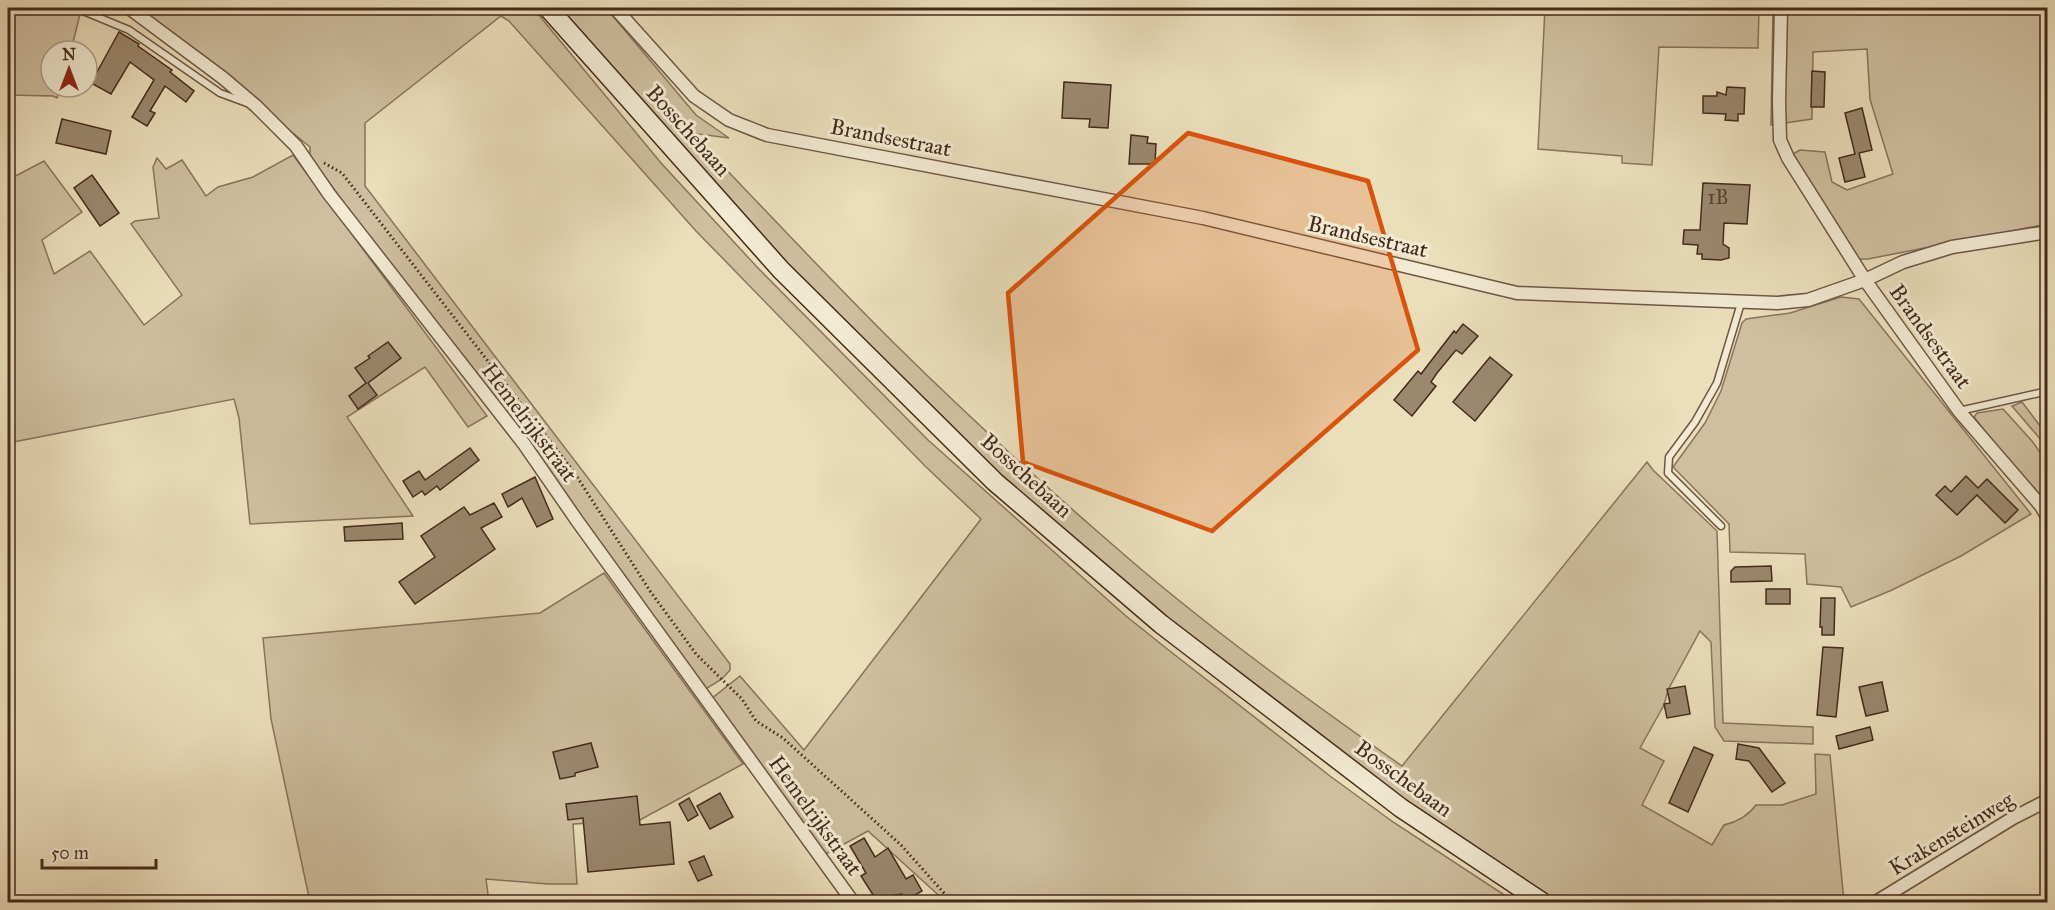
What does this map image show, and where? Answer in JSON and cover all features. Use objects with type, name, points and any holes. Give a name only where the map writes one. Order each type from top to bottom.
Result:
[{"type":"main road","name":"Bosschebaan","points":[[548,8],[781,270],[995,482],[1171,632],[1401,808],[1542,903]]},
{"type":"street","name":"Hemelrijkstraat","points":[[129,8],[223,78],[256,106],[296,146],[329,194],[524,444],[853,903]]},
{"type":"street","name":"Brandsestraat","points":[[615,8],[694,96],[729,120],[767,135],[1203,218],[1517,293],[1777,303],[1808,300],[1865,280],[1959,411],[2041,506],[2048,518]]},
{"type":"street","points":[[1781,8],[1780,140],[1788,158],[1865,280],[1903,262],[1952,247],[2048,232]]},
{"type":"street","name":"Krakensteinweg","points":[[1876,903],[2013,818],[2048,800]]},
{"type":"lane","points":[[76,8],[129,30],[219,93],[256,106]]},
{"type":"lane","points":[[1720,526],[1668,473],[1669,457],[1695,422],[1717,382],[1741,303]]},
{"type":"lane","points":[[1959,411],[2048,391]]},
{"type":"path","points":[[324,162],[342,173],[574,472],[650,591],[696,654],[742,699],[756,721],[783,738],[901,845],[952,903]]},
{"type":"highlighted area","points":[[1188,133],[1368,181],[1418,350],[1212,531],[1023,462],[1008,293]]},
{"type":"shaded area","points":[[8,8],[59,8],[80,14],[74,39],[39,39],[39,96],[8,95]]},
{"type":"shaded area","points":[[139,8],[533,8],[661,163],[757,267],[928,440],[1126,616],[1166,648],[1330,776],[1393,822],[1515,902],[946,902],[868,831],[824,855],[711,699],[740,676],[804,750],[981,519],[925,466],[696,231],[509,21],[501,16],[365,123],[365,186],[730,664],[730,670],[722,679],[704,690],[314,162],[310,155],[310,147]]},
{"type":"shaded area","points":[[557,8],[606,8],[696,115],[729,138],[691,133],[845,294],[950,398],[1147,575],[1218,632],[1402,766],[1647,462],[1717,531],[1723,723],[1813,727],[1813,744],[1724,741],[1715,727],[1711,642],[1700,631],[1640,748],[1664,761],[1642,805],[1712,845],[1724,825],[1742,818],[1756,805],[1782,805],[1816,794],[1815,754],[1830,755],[1844,902],[1548,902],[1526,889],[1202,651],[1037,513],[855,340]]},
{"type":"shaded area","points":[[1545,8],[1759,8],[1758,48],[1659,47],[1652,165],[1622,163],[1622,156],[1538,149]]},
{"type":"shaded area","points":[[1773,8],[2047,8],[2047,224],[1868,259],[1858,259],[1784,159],[1800,150],[1825,152],[1832,182],[1847,190],[1893,174],[1870,99],[1867,49],[1813,52],[1812,119],[1771,125]]},
{"type":"shaded area","points":[[293,155],[487,416],[468,427],[425,367],[347,417],[413,516],[250,524],[239,418],[234,399],[8,443],[8,180],[44,161],[82,212],[42,240],[54,274],[90,251],[144,325],[182,295],[131,224],[135,221],[159,218],[153,167],[157,158],[166,169],[182,160],[206,196],[218,187],[253,177]]},
{"type":"shaded area","points":[[1841,297],[1859,299],[2031,514],[1961,556],[1892,590],[1851,607],[1841,587],[1807,584],[1805,554],[1730,552],[1729,524],[1673,467],[1705,423],[1721,391],[1742,323],[1746,319],[1790,313]]},
{"type":"shaded area","points":[[2022,402],[2047,435],[2047,447],[2012,406]]},
{"type":"shaded area","points":[[2003,409],[2032,441],[2047,462],[2047,511],[1974,417],[1977,413]]},
{"type":"shaded area","points":[[604,573],[743,764],[638,821],[573,824],[577,884],[486,879],[489,902],[310,902],[271,719],[263,638],[540,613]]},
{"type":"building","points":[[119,32],[139,44],[138,46],[172,70],[170,72],[194,91],[186,102],[165,86],[150,111],[155,113],[147,126],[132,117],[154,80],[130,62],[111,94],[99,87],[99,68]]},
{"type":"building","points":[[1812,71],[1825,72],[1824,107],[1811,107]]},
{"type":"building","points":[[1064,82],[1111,85],[1108,128],[1089,127],[1090,119],[1062,118]]},
{"type":"building","points":[[1727,87],[1745,88],[1744,114],[1738,114],[1738,121],[1725,120],[1726,114],[1703,113],[1703,96],[1717,96],[1717,92],[1726,95]]},
{"type":"building","points":[[1862,108],[1872,150],[1859,153],[1865,177],[1845,182],[1839,158],[1855,154],[1845,113]]},
{"type":"building","points":[[62,119],[111,131],[106,154],[56,143]]},
{"type":"building","points":[[1131,135],[1148,137],[1147,143],[1156,144],[1155,164],[1129,164]]},
{"type":"building","points":[[92,175],[119,213],[100,226],[74,188]]},
{"type":"building","points":[[1703,183],[1750,185],[1747,224],[1724,223],[1723,244],[1729,248],[1729,258],[1702,259],[1702,254],[1697,254],[1698,245],[1683,244],[1684,230],[1700,230]]},
{"type":"building","points":[[1463,324],[1478,336],[1462,354],[1456,350],[1437,373],[1431,382],[1436,386],[1412,416],[1394,400],[1418,371],[1421,374],[1454,331],[1456,333]]},
{"type":"building","points":[[388,342],[401,358],[368,383],[377,395],[358,409],[349,396],[366,383],[355,368]]},
{"type":"building","points":[[1490,357],[1512,375],[1475,421],[1453,402]]},
{"type":"building","points":[[470,448],[479,460],[440,490],[437,486],[425,495],[422,491],[413,497],[403,481],[419,471],[425,480]]},
{"type":"building","points":[[1966,476],[1978,488],[1987,479],[2018,510],[2005,523],[1977,495],[1957,515],[1936,495],[1945,486],[1951,492]]},
{"type":"building","points":[[535,477],[553,519],[537,527],[522,498],[508,507],[502,494]]},
{"type":"building","points":[[494,503],[502,517],[481,528],[495,549],[415,604],[399,582],[435,557],[421,536],[464,507],[470,515]]},
{"type":"building","points":[[402,523],[403,539],[345,541],[344,527]]},
{"type":"building","points":[[1771,566],[1772,581],[1731,582],[1731,571],[1735,567]]},
{"type":"building","points":[[1766,589],[1790,589],[1790,604],[1766,604]]},
{"type":"building","points":[[1821,598],[1835,598],[1834,635],[1822,635]]},
{"type":"building","points":[[1823,647],[1843,648],[1836,717],[1817,715]]},
{"type":"building","points":[[1882,682],[1888,711],[1866,716],[1859,687]]},
{"type":"building","points":[[1685,686],[1690,714],[1667,718],[1664,704],[1670,703],[1667,689]]},
{"type":"building","points":[[1870,727],[1873,740],[1839,749],[1836,736]]},
{"type":"building","points":[[591,743],[598,767],[560,779],[553,752]]},
{"type":"building","points":[[1738,744],[1759,748],[1785,783],[1772,792],[1749,761],[1736,759]]},
{"type":"building","points":[[1694,747],[1713,755],[1688,812],[1669,803]]},
{"type":"building","points":[[720,793],[733,817],[710,829],[697,806]]},
{"type":"building","points":[[637,796],[640,825],[670,822],[674,864],[588,872],[583,818],[568,820],[566,804]]},
{"type":"building","points":[[689,798],[698,815],[688,821],[679,804]]},
{"type":"building","points":[[864,838],[875,857],[888,848],[906,879],[913,875],[922,891],[905,901],[902,894],[875,898],[861,876],[866,873],[850,846]]},
{"type":"building","points":[[704,856],[712,875],[698,881],[689,862]]}]
